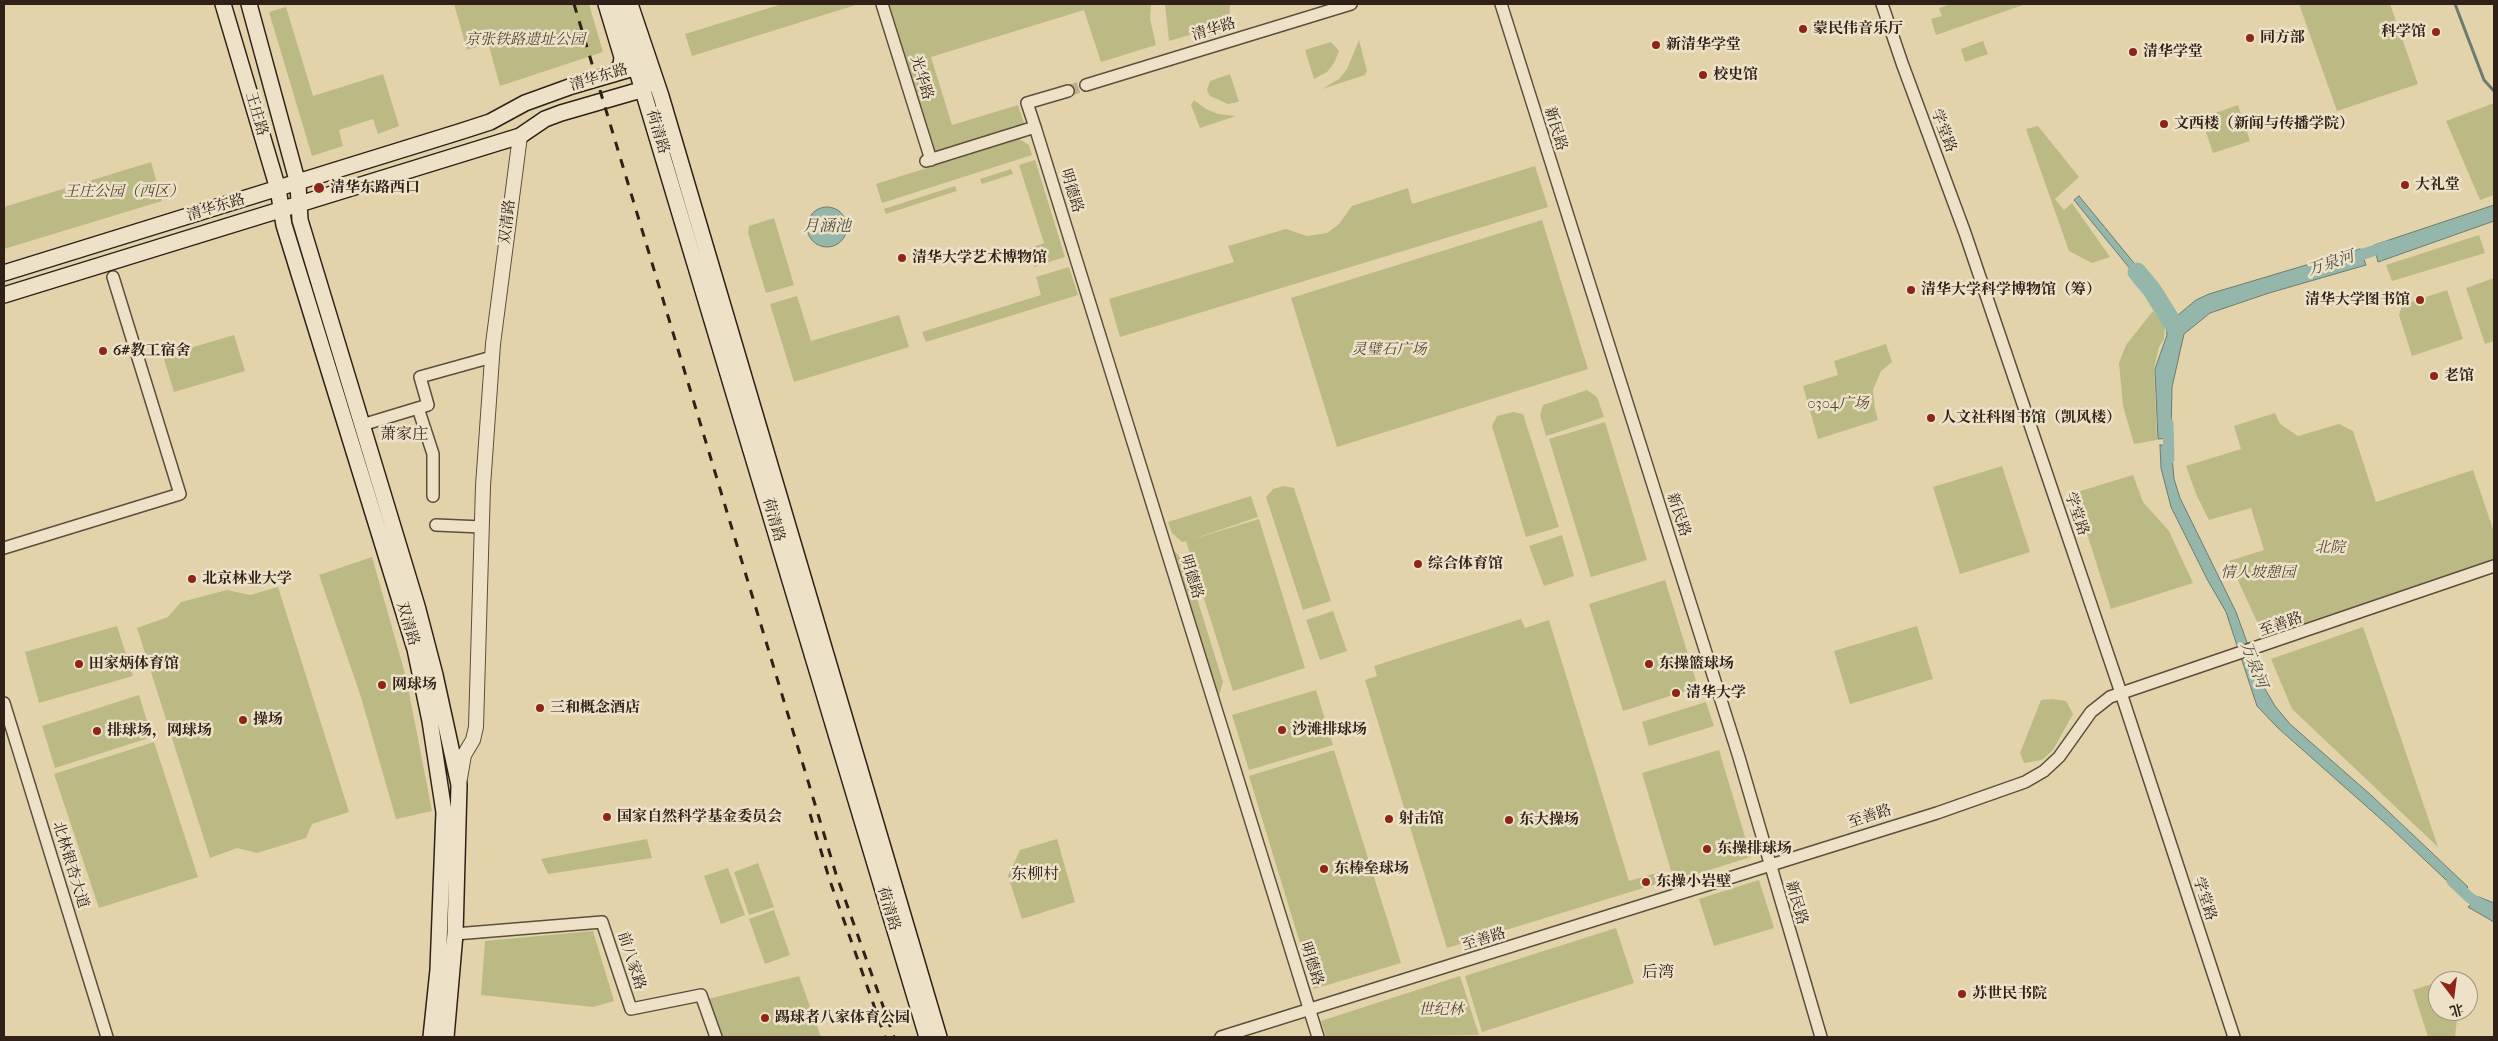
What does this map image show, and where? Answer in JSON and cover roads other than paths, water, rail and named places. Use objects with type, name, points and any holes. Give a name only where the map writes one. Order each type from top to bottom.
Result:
[{"type":"main road","name":"王庄路","points":[[223,4],[278,190],[282,218]]},
{"type":"main road","name":"王庄路","points":[[249,4],[298,184],[300,212]]},
{"type":"main road","points":[[606,4],[622,57],[621,65],[614,74]]},
{"type":"main road","name":"荷清路","points":[[618,4],[927,1037]]},
{"type":"main road","name":"荷清路","points":[[630,4],[653,75],[939,1037]]},
{"type":"main road","name":"清华东路","points":[[4,273],[298,184],[490,122],[543,96],[614,74],[637,67],[653,75],[644,89],[560,113],[544,119],[520,136],[300,212],[4,295]]},
{"type":"main road","name":"双清路","points":[[300,212],[435,675],[459,785],[455,934],[446,1037]]},
{"type":"main road","name":"双清路","points":[[282,218],[415,649],[430,721],[444,812],[438,970],[431,1037]]},
{"type":"street","name":"光华路","points":[[882,4],[929,161],[1035,127]]},
{"type":"street","name":"清华路","points":[[1086,85],[1351,4]]},
{"type":"street","name":"新民路","points":[[1501,4],[1738,754],[1821,1037]]},
{"type":"street","name":"学堂路","points":[[1882,4],[1968,242],[2121,694],[2234,1037]]},
{"type":"street","points":[[1035,127],[1028,103],[1068,91]]},
{"type":"street","name":"明德路","points":[[1035,127],[1318,1037]]},
{"type":"street","name":"双清路","points":[[459,785],[464,755],[473,740],[476,727],[482,486],[492,357],[520,136]]},
{"type":"street","points":[[4,548],[180,494],[114,277]]},
{"type":"street","points":[[362,425],[428,405],[420,377],[492,357]]},
{"type":"street","points":[[418,408],[433,454],[432,496]]},
{"type":"street","points":[[436,525],[482,527]]},
{"type":"street","name":"至善路","points":[[1221,1037],[1937,813],[2025,782],[2044,771],[2059,757],[2091,712],[2110,697],[2237,656],[2494,566]]},
{"type":"street","name":"北林银杏大道","points":[[4,702],[7,723],[107,1037]]},
{"type":"street","name":"前八家路","points":[[455,934],[602,922],[631,1009],[701,995],[716,1037]]},
{"type":"water","points":[[2079,196],[2155,290],[2149,292],[2074,200]]},
{"type":"water","points":[[2494,205],[2494,221],[2378,262],[2374,245]]},
{"type":"water","name":"月涵池","points":[[831,207],[838,210],[844,216],[847,227],[846,235],[838,244],[831,247],[823,247],[816,244],[808,235],[807,223],[810,216],[819,208]]},
{"type":"water","points":[[2360,249],[2366,265],[2269,293],[2210,313],[2184,334],[2172,387],[2171,438],[2158,439],[2155,369],[2167,335],[2166,326],[2158,308],[2166,303],[2178,315],[2196,300],[2209,294]]},
{"type":"water","points":[[2160,445],[2171,445],[2174,479],[2180,498],[2236,612],[2262,684],[2275,706],[2290,724],[2372,796],[2468,887],[2461,894],[2392,829],[2278,728],[2257,706],[2226,612],[2207,579],[2171,507],[2161,468]]},
{"type":"water","points":[[2479,897],[2494,903],[2494,922],[2468,907]]},
{"type":"waterway","points":[[2455,4],[2484,80],[2494,91]]},
{"type":"waterway","name":"万泉河","points":[[2348,259],[2388,246]]},
{"type":"waterway","name":"万泉河","points":[[2137,272],[2152,290],[2175,327]]},
{"type":"waterway","name":"万泉河","points":[[2168,423],[2169,459]]},
{"type":"waterway","name":"万泉河","points":[[2452,881],[2470,898],[2494,912]]},
{"type":"tunnel","points":[[1068,91],[1086,85]]},
{"type":"railway","points":[[574,4],[836,874],[894,1037]]},
{"type":"railway","points":[[810,814],[829,878],[885,1037]]},
{"type":"place","name":"蒙民伟音乐厅","points":[[1803,29]]},
{"type":"place","name":"科学馆","points":[[2436,32]]},
{"type":"place","name":"同方部","points":[[2250,38]]},
{"type":"place","name":"新清华学堂","points":[[1656,45]]},
{"type":"place","name":"清华学堂","points":[[2133,52]]},
{"type":"place","name":"校史馆","points":[[1703,75]]},
{"type":"place","name":"文西楼（新闻与传播学院）","points":[[2164,124]]},
{"type":"place","name":"大礼堂","points":[[2405,185]]},
{"type":"place","name":"清华东路西口","points":[[319,188]]},
{"type":"place","name":"清华大学艺术博物馆","points":[[902,258]]},
{"type":"place","name":"清华大学科学博物馆（筹）","points":[[1911,290]]},
{"type":"place","name":"清华大学图书馆","points":[[2420,300]]},
{"type":"place","name":"6#教工宿舍","points":[[103,351]]},
{"type":"place","name":"老馆","points":[[2434,376]]},
{"type":"place","name":"人文社科图书馆（凯风楼）","points":[[1931,418]]},
{"type":"place","name":"综合体育馆","points":[[1418,564]]},
{"type":"place","name":"北京林业大学","points":[[192,579]]},
{"type":"place","name":"田家炳体育馆","points":[[79,664]]},
{"type":"place","name":"东操篮球场","points":[[1649,664]]},
{"type":"place","name":"网球场","points":[[382,685]]},
{"type":"place","name":"清华大学","points":[[1676,693]]},
{"type":"place","name":"三和概念酒店","points":[[540,708]]},
{"type":"place","name":"操场","points":[[243,720]]},
{"type":"place","name":"沙滩排球场","points":[[1282,730]]},
{"type":"place","name":"排球场，网球场","points":[[97,731]]},
{"type":"place","name":"国家自然科学基金委员会","points":[[607,817]]},
{"type":"place","name":"射击馆","points":[[1389,819]]},
{"type":"place","name":"东大操场","points":[[1509,820]]},
{"type":"place","name":"东操排球场","points":[[1707,849]]},
{"type":"place","name":"东棒垒球场","points":[[1324,869]]},
{"type":"place","name":"东操小岩壁","points":[[1646,882]]},
{"type":"place","name":"苏世民书院","points":[[1962,994]]},
{"type":"place","name":"踢球者八家体育公园","points":[[765,1018]]},
{"type":"district","name":"萧家庄","points":[[404,435]]},
{"type":"district","name":"东柳村","points":[[1035,875]]},
{"type":"district","name":"后湾","points":[[1658,973]]},
{"type":"park label","name":"京张铁路遗址公园","points":[[525,40]]},
{"type":"park label","name":"王庄公园（西区）","points":[[124,192]]},
{"type":"park label","name":"灵璧石广场","points":[[1389,350]]},
{"type":"park label","name":"0304广场","points":[[1838,404]]},
{"type":"park label","name":"北院","points":[[2330,548]]},
{"type":"park label","name":"情人坡憩园","points":[[2258,573]]},
{"type":"park label","name":"世纪林","points":[[1441,1010]]}]
